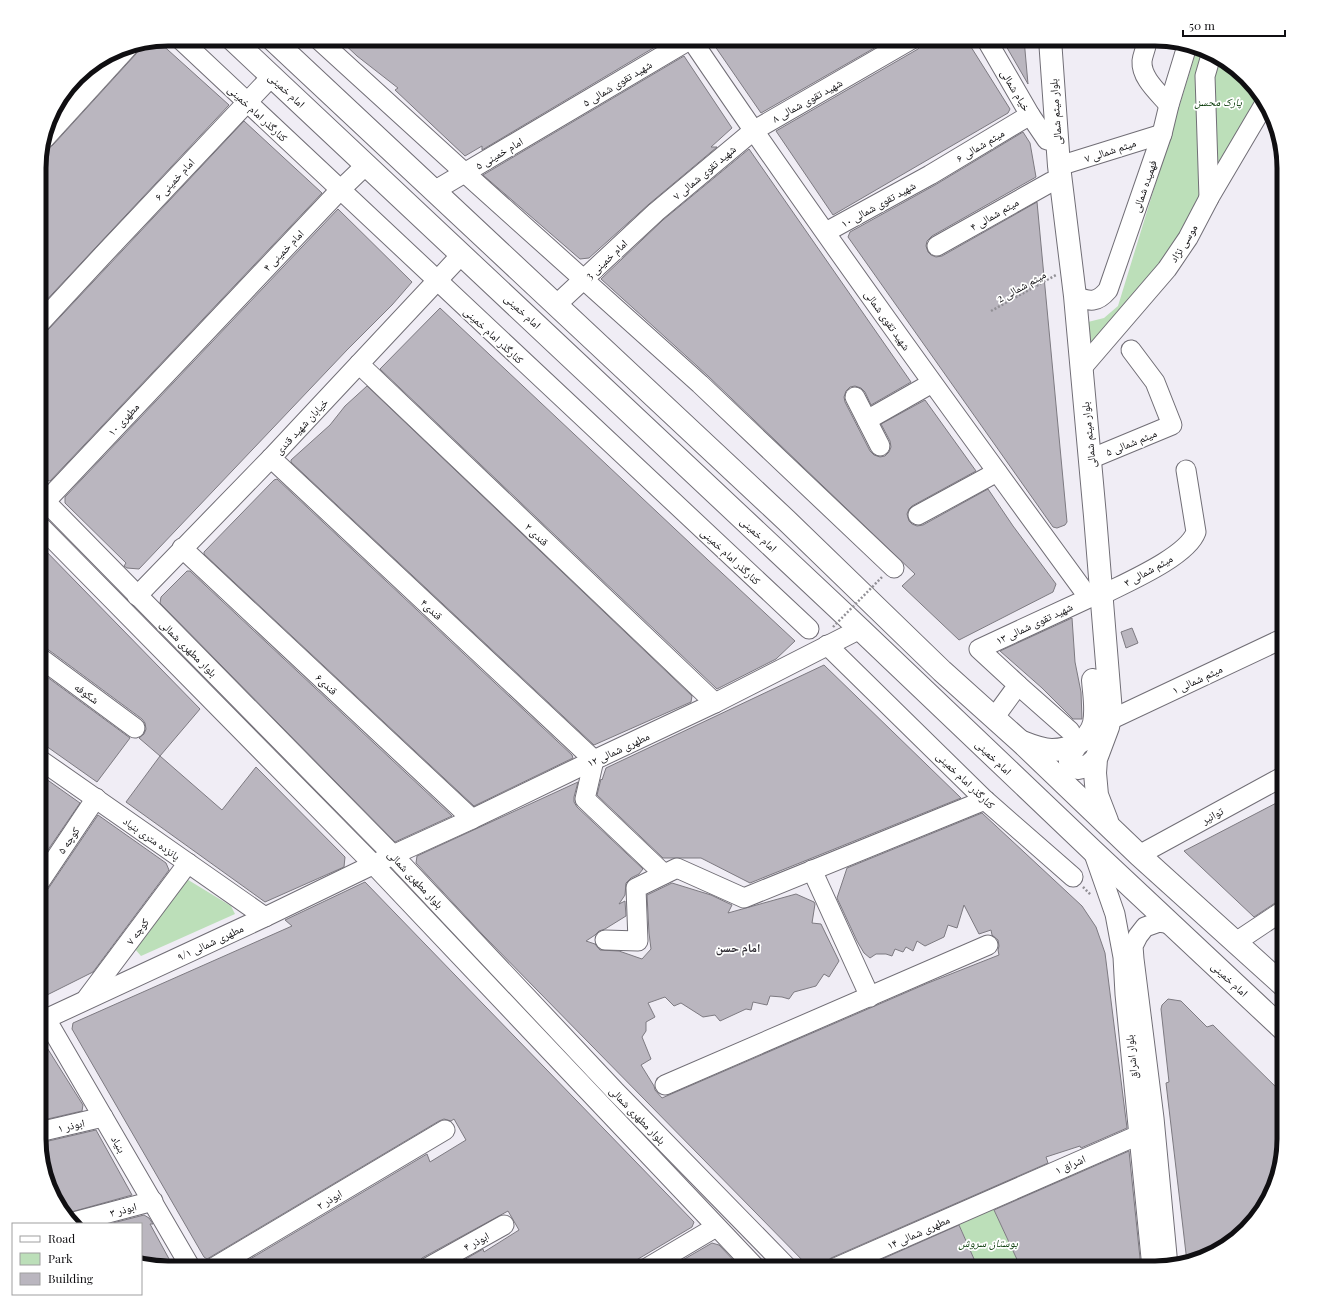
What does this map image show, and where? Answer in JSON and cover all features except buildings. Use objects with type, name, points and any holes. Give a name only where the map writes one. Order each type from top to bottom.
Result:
[{"type":"main road","name":"امام خمینی","points":[[240,46],[860,628],[1093,851],[1277,1023]]},
{"type":"main road","points":[[279,46],[781,515],[942,671],[1021,742],[1139,855],[1277,980]]},
{"type":"main road","name":"بلوار میثم شمالی","points":[[1039,46],[1047,140],[1055,174],[1075,296],[1090,459],[1095,596],[1095,710],[1094,725],[1087,736],[1073,738]]},
{"type":"main road","name":"بلوار میثم شمالی","points":[[1050,46],[1058,274],[1095,596],[1111,712],[1108,727],[1096,760],[1095,786],[1109,826]]},
{"type":"main road","points":[[1021,742],[1038,748],[1053,750],[1073,738]]},
{"type":"main road","points":[[1073,738],[1070,762],[1078,768],[1088,766],[1096,760]]},
{"type":"street","name":"کنارگذر امام خمینی","points":[[187,46],[809,630]]},
{"type":"street","points":[[326,46],[583,280],[700,384],[888,572]]},
{"type":"street","name":"شهید تقوی شمالی ۵","points":[[564,115],[679,46]]},
{"type":"street","name":"شهید تقوی شمالی","points":[[696,46],[753,131],[932,383],[997,472],[1095,596]]},
{"type":"street","name":"شهید تقوی شمالی ۸","points":[[753,131],[900,46]]},
{"type":"street","name":"خیام شمالی","points":[[990,46],[1030,115],[1047,140]]},
{"type":"street","points":[[1147,46],[1142,60],[1144,74],[1169,104]]},
{"type":"street","name":"فهمیده شمالی","points":[[1075,296],[1086,300],[1093,300],[1102,298],[1108,290],[1162,134],[1169,104],[1186,50]]},
{"type":"street","points":[[52,131],[120,55]]},
{"type":"street","points":[[1209,198],[1205,76],[1210,59]]},
{"type":"street","name":"امام خمینی ۶","points":[[46,316],[272,76]]},
{"type":"street","name":"موسی نژاد","points":[[1081,369],[1167,269],[1188,238],[1209,198],[1261,109]]},
{"type":"street","name":"امام خمینی ۵","points":[[434,191],[564,115]]},
{"type":"street","name":"میثم شمالی ۶","points":[[930,175],[1030,115]]},
{"type":"street","name":"شهید تقوی شمالی ۷","points":[[656,212],[753,131]]},
{"type":"street","name":"میثم شمالی ۷","points":[[1055,174],[1162,134]]},
{"type":"street","name":"امام خمینی ۴","points":[[201,337],[340,190],[366,165]]},
{"type":"street","name":"میثم شمالی ۴","points":[[938,246],[1055,174]]},
{"type":"street","name":"شهید تقوی شمالی ۱۰","points":[[826,232],[930,175]]},
{"type":"street","name":"امام خمینی 3","points":[[556,305],[656,212]]},
{"type":"street","name":"خیابان شهید قندی","points":[[137,596],[270,458],[462,254]]},
{"type":"street","name":"مطهری ۱۰","points":[[46,494],[201,337]]},
{"type":"street","name":"میثم شمالی ۵","points":[[1090,459],[1172,425],[1155,382],[1131,350]]},
{"type":"street","name":"قندی ۲","points":[[359,364],[715,703]]},
{"type":"street","points":[[867,420],[932,383]]},
{"type":"street","points":[[854,397],[880,446]]},
{"type":"street","name":"قندی۴","points":[[270,458],[594,760]]},
{"type":"street","name":"میثم شمالی ۳","points":[[1095,596],[1168,561],[1190,543],[1196,532],[1186,470]]},
{"type":"street","points":[[918,515],[997,472]]},
{"type":"street","name":"بلوار مطهری شمالی","points":[[46,502],[393,855],[616,1092],[781,1261]]},
{"type":"street","name":"بلوار مطهری شمالی","points":[[46,532],[374,865],[749,1261]]},
{"type":"street","name":"قندی۶","points":[[182,548],[472,819]]},
{"type":"street","name":"شهید تقوی شمالی ۱۳","points":[[1018,685],[979,648],[1095,596]]},
{"type":"street","name":"مطهری شمالی ۱۲","points":[[374,865],[715,703],[860,628]]},
{"type":"street","name":"میثم شمالی ۱","points":[[1110,720],[1277,641]]},
{"type":"street","name":"کنارگذر امام خمینی","points":[[827,646],[986,800],[1073,877]]},
{"type":"street","name":"شکوفه","points":[[46,662],[135,728]]},
{"type":"street","points":[[994,718],[1018,685],[1073,738]]},
{"type":"street","points":[[594,760],[585,799],[664,874]]},
{"type":"street","name":"پانزده متری بنیاد","points":[[46,764],[265,917]]},
{"type":"street","name":"توانیر","points":[[1139,855],[1277,780]]},
{"type":"street","name":"کوچه ۵","points":[[46,873],[96,798]]},
{"type":"street","points":[[605,940],[638,941],[636,888],[677,868],[744,898],[986,800]]},
{"type":"street","name":"بلوار اشراق","points":[[1093,851],[1115,914],[1123,957],[1125,994],[1167,1260]]},
{"type":"street","name":"کوچه ۷","points":[[86,1000],[188,863]]},
{"type":"street","name":"مطهری شمالی ۹/۱","points":[[46,1020],[374,865]]},
{"type":"street","points":[[812,870],[870,997]]},
{"type":"street","points":[[1236,942],[1277,915]]},
{"type":"street","name":"بلوار اشراق","points":[[1152,1261],[1147,1131],[1133,946],[1145,927],[1159,922],[1172,924]]},
{"type":"street","points":[[665,1085],[988,945]]},
{"type":"street","name":"بنیاد","points":[[46,1026],[103,1117],[187,1261]]},
{"type":"street","name":"ابوذر ۱","points":[[46,1130],[103,1117]]},
{"type":"street","name":"ابوذر ۲","points":[[226,1261],[445,1130]]},
{"type":"street","name":"اشراق ۱","points":[[1001,1195],[1147,1131]]},
{"type":"street","name":"مطهری شمالی ۱۴","points":[[851,1261],[1001,1195]]},
{"type":"street","name":"ابوذر ۳","points":[[77,1221],[152,1202]]},
{"type":"street","name":"ابوذر ۴","points":[[440,1261],[504,1225]]},
{"type":"street","points":[[659,1261],[716,1227]]},
{"type":"path","name":"میثم شمالی 2","points":[[991,311],[1058,274]]},
{"type":"path","points":[[833,627],[888,572]]},
{"type":"green space","name":"پارک محسن","points":[[1195,55],[1206,57],[1223,66],[1236,76],[1247,87],[1258,102],[1171,258],[1090,353],[1088,322],[1104,318],[1118,306]]},
{"type":"green space","points":[[185,878],[231,906],[235,914],[141,956],[135,949]]},
{"type":"green space","name":"بوستان سروش","points":[[993,1208],[1018,1261],[975,1261],[958,1222]]},
{"type":"district","name":"امام حسن","points":[[738,947]]}]
